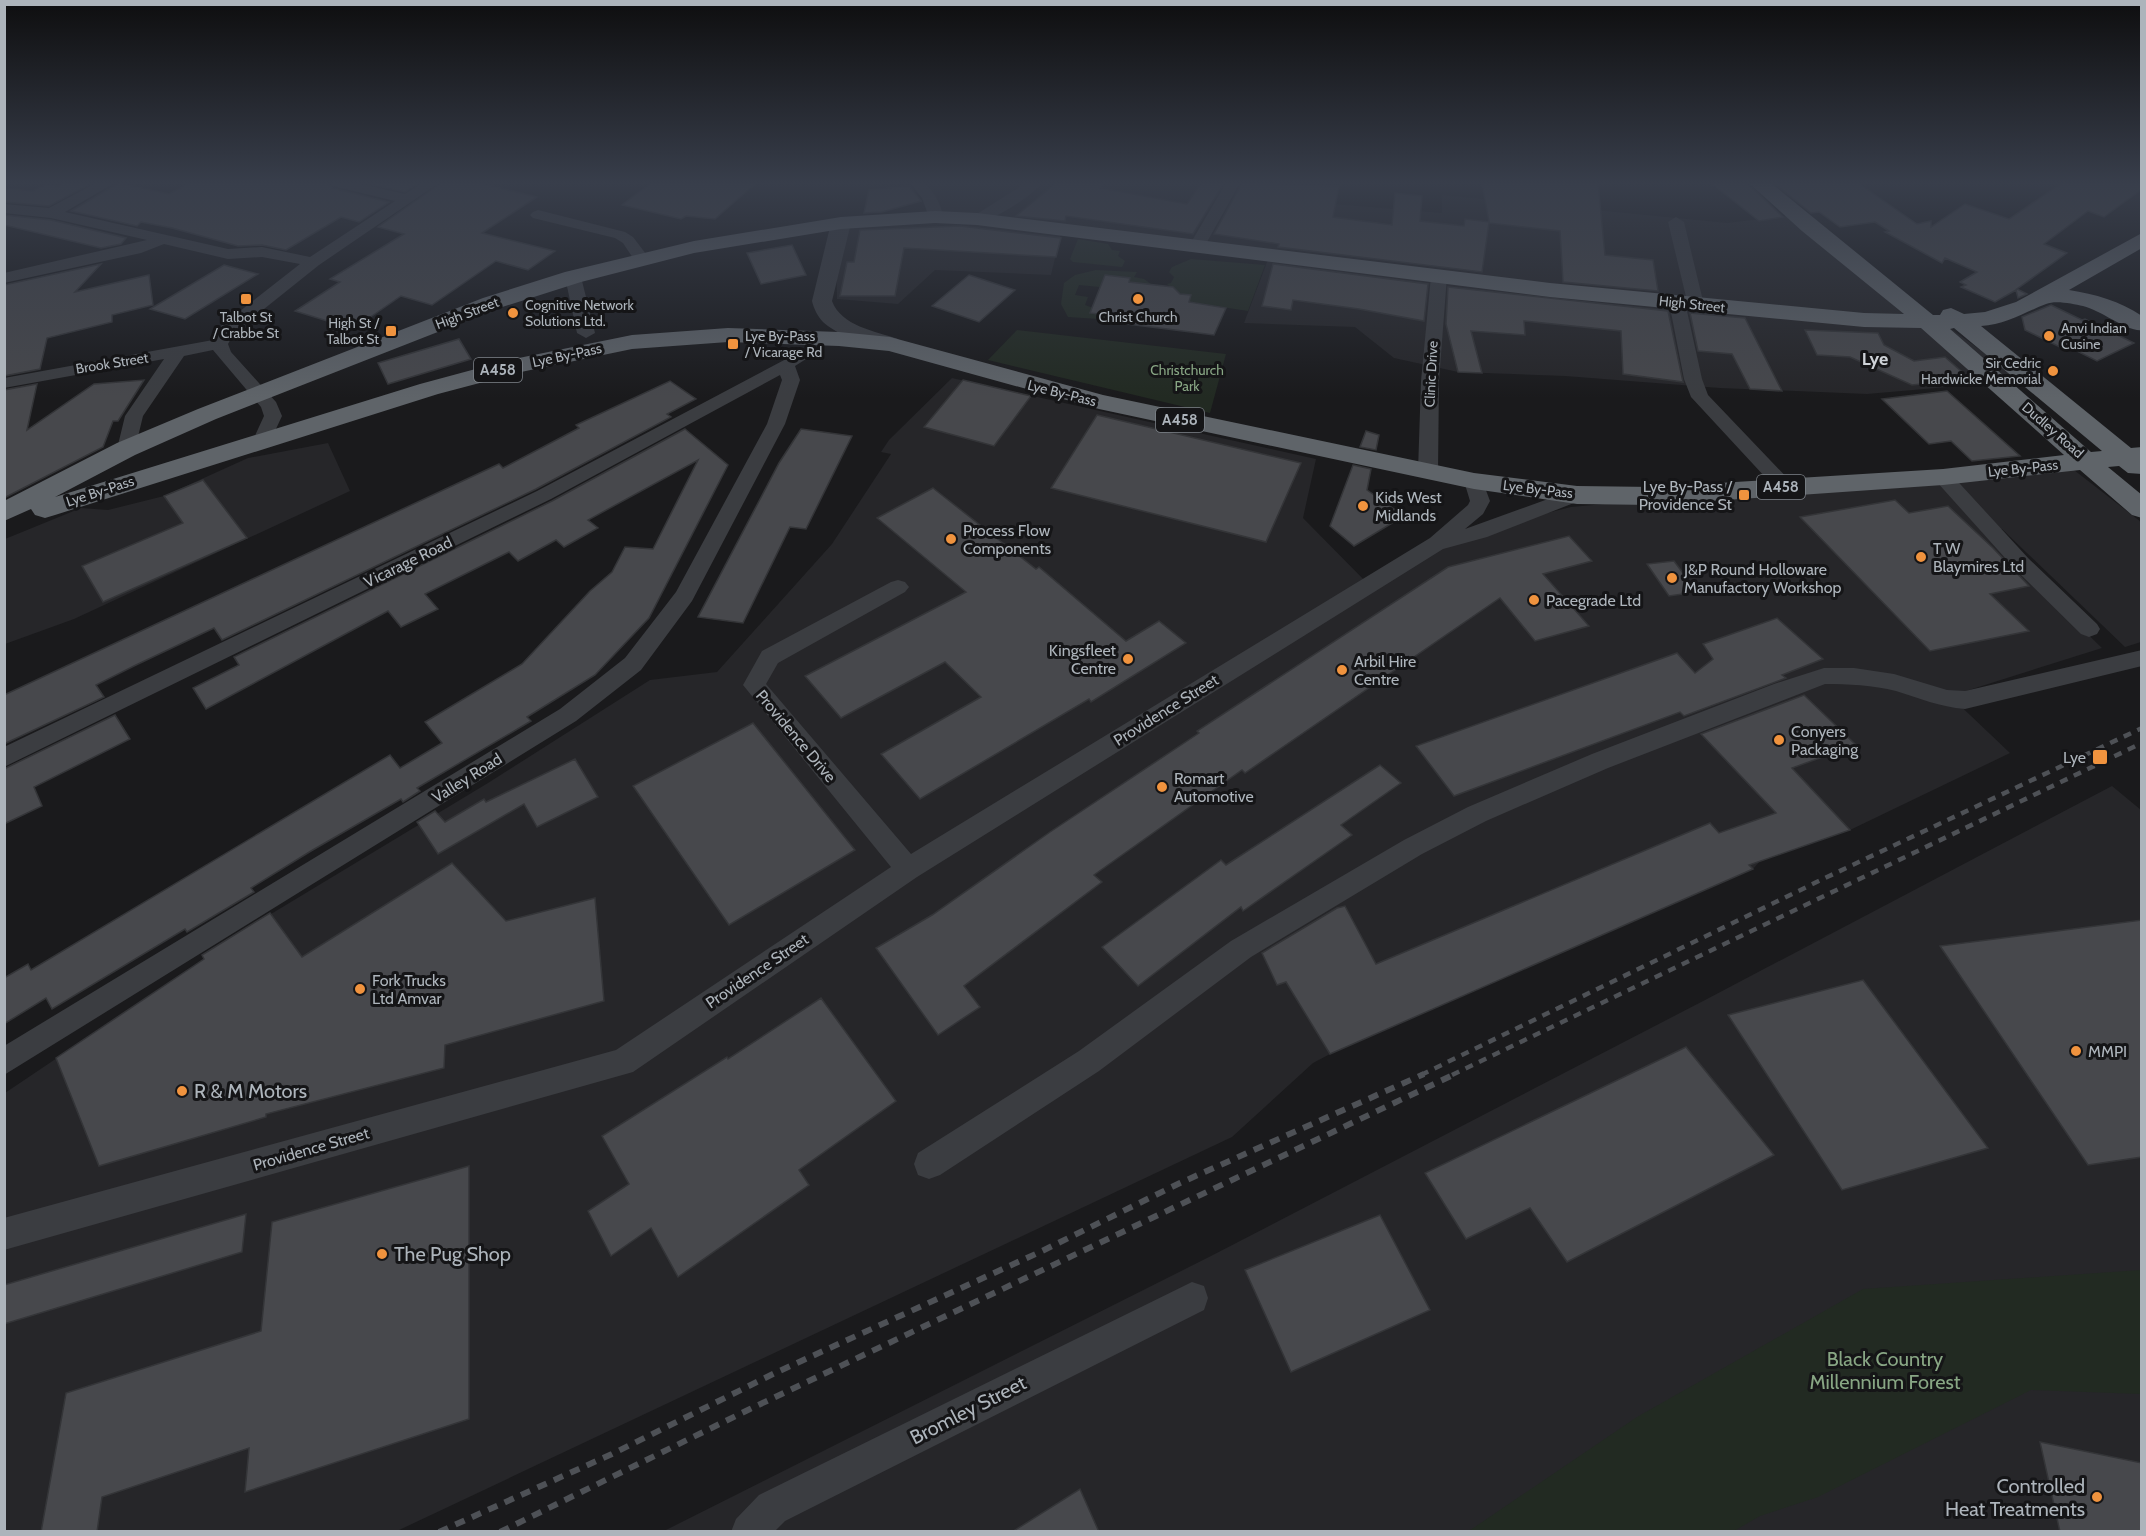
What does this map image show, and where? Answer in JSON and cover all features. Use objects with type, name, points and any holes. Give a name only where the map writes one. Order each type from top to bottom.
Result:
[{"type":"highway","name":"High Street","points":[[4,512],[126,449],[259,394],[491,303],[573,277],[660,255]]},
{"type":"highway","name":"High Street","points":[[1267,255],[1686,303],[1864,320],[1926,322],[1962,322],[2002,315],[2045,296],[2056,287],[2116,255]]},
{"type":"highway","name":"Dudley Road","points":[[1847,255],[2142,509]]},
{"type":"highway","name":"Dudley Road","points":[[1851,255],[1962,322],[2136,461]]},
{"type":"highway","points":[[2104,262],[2103,276],[2108,289],[2140,326]]},
{"type":"highway","points":[[2045,296],[2089,299],[2118,310],[2140,326]]},
{"type":"highway","name":"Lye By-Pass","points":[[4,525],[118,485],[429,389],[518,365],[632,342],[729,335],[839,339],[890,344],[1099,402],[1474,481],[1577,495],[1654,496],[1943,477],[2088,461],[2136,461]]},
{"type":"highway","points":[[118,485],[127,464],[126,449]]},
{"type":"street","points":[[4,278],[110,255]]},
{"type":"street","points":[[276,255],[313,262]]},
{"type":"street","points":[[261,442],[273,416],[270,406],[222,354],[219,344],[227,330],[324,255]]},
{"type":"street","points":[[639,255],[641,258]]},
{"type":"street","points":[[833,255],[822,300],[823,308],[831,319],[840,324],[890,344]]},
{"type":"street","points":[[1680,255],[1693,379],[1700,397],[1785,487]]},
{"type":"street","name":"Clinic Drive","points":[[1428,471],[1430,381],[1439,276]]},
{"type":"street","points":[[573,277],[586,333]]},
{"type":"street","name":"Brook Street","points":[[4,383],[129,360],[176,354],[219,344]]},
{"type":"street","points":[[126,449],[134,416],[176,354]]},
{"type":"street","name":"Vicarage Road","points":[[4,758],[544,495],[796,360]]},
{"type":"street","name":"Valley Road","points":[[4,1062],[568,715],[633,664],[684,596],[776,424],[796,360]]},
{"type":"street","points":[[1943,477],[2022,564],[2089,629]]},
{"type":"street","name":"Providence Street","points":[[4,1234],[623,1062],[908,869],[1437,543],[1476,509],[1480,501],[1474,481]]},
{"type":"street","name":"Providence Street","points":[[1437,543],[1480,532],[1577,495]]},
{"type":"street","name":"Providence Drive","points":[[898,587],[770,657],[754,686],[908,869]]},
{"type":"street","points":[[929,1164],[1089,1060],[1241,949],[1424,842],[1477,814],[1600,760],[1824,676],[1854,676],[1894,682],[1947,699],[1965,700],[2142,658]]},
{"type":"street","name":"Bromley Street","points":[[749,1532],[772,1508],[1192,1298]]},
{"type":"shaded area","points":[[836,255],[1056,255],[1051,275],[935,270],[898,304],[837,299]]},
{"type":"shaded area","points":[[1249,255],[1849,255],[2019,378],[1982,384],[1867,394],[1720,388],[1565,376],[1458,372],[1394,358],[1355,327],[1244,323],[1269,257]]},
{"type":"shaded area","points":[[952,378],[1316,459],[1303,518],[1369,585],[1451,537],[1571,507],[1693,496],[2074,470],[2141,522],[2141,642],[2125,647],[2002,529],[1982,532],[2102,648],[1950,696],[2010,753],[1850,830],[1761,860],[1753,869],[1330,1054],[1313,1063],[1232,1137],[397,1531],[5,1532],[5,1093],[271,914],[488,783],[650,680],[717,672],[832,544],[891,454],[881,452],[889,440]]},
{"type":"shaded area","points":[[328,443],[350,491],[74,619],[5,644],[5,539],[81,508],[108,510],[164,496],[248,458]]},
{"type":"shaded area","points":[[2112,786],[2141,810],[2141,1531],[662,1532],[1211,1256]]},
{"type":"green space","points":[[1072,255],[1119,255],[1125,261],[1122,267],[1073,262],[1070,259]]},
{"type":"green space","points":[[1191,259],[1265,265],[1248,311],[1189,302],[1191,295],[1180,294],[1167,284],[1171,283],[1174,277],[1169,272],[1172,267]]},
{"type":"green space","points":[[1096,270],[1137,272],[1134,277],[1144,279],[1151,284],[1127,287],[1130,278],[1105,275],[1100,287],[1079,285],[1075,295],[1088,297],[1085,305],[1115,316],[1114,320],[1068,317],[1061,304],[1064,283],[1075,275]]},
{"type":"green space","name":"Christchurch Park","points":[[1017,330],[1226,354],[1210,413],[988,360]]},
{"type":"green space","name":"Black Country Millennium Forest","points":[[2141,1270],[2141,1394],[2031,1390],[1818,1497],[1760,1516],[1734,1531],[1469,1531],[1637,1417],[1863,1289]]},
{"type":"building","points":[[370,255],[550,255],[528,270],[496,261],[432,305],[401,296],[353,329],[295,311],[340,282],[330,279]]},
{"type":"building","points":[[748,255],[797,255],[806,275],[761,284]]},
{"type":"building","points":[[855,255],[903,255],[895,296],[840,296],[847,262],[854,262]]},
{"type":"building","points":[[1017,255],[1057,255],[1056,257]]},
{"type":"building","points":[[1341,255],[1484,255],[1482,272]]},
{"type":"building","points":[[1561,255],[1605,255],[1653,260],[1658,291],[1563,282]]},
{"type":"building","points":[[1927,255],[2065,255],[2017,289],[2027,294],[2018,298],[2016,290],[1995,302],[1961,287],[1966,285],[1960,282],[1977,272],[1945,258],[1942,263]]},
{"type":"building","points":[[101,264],[75,292],[149,275],[153,305],[112,315],[112,322],[47,338],[40,369],[4,376],[4,285]]},
{"type":"building","points":[[1273,264],[1428,284],[1424,321],[1293,300],[1291,310],[1262,306]]},
{"type":"building","points":[[224,265],[258,274],[185,319],[150,309]]},
{"type":"building","points":[[969,275],[1015,290],[979,322],[932,306]]},
{"type":"building","name":"Christ Church","points":[[1105,275],[1130,278],[1129,282],[1173,287],[1180,294],[1191,295],[1189,302],[1226,308],[1214,335],[1120,323],[1122,317],[1090,313]]},
{"type":"building","points":[[1448,287],[1668,311],[1683,382],[1623,374],[1621,331],[1524,321],[1525,335],[1471,331],[1482,373],[1458,372],[1446,324]]},
{"type":"building","points":[[2051,305],[2134,343],[2097,361],[2073,349],[2066,350],[2025,330],[2022,317]]},
{"type":"building","points":[[1690,313],[1745,318],[1782,391],[1750,389],[1732,354],[1698,351]]},
{"type":"building","points":[[1805,330],[1878,333],[1884,345],[1914,361],[1945,357],[1970,379],[1912,385],[1850,357],[1817,355]]},
{"type":"building","points":[[459,339],[471,359],[388,384],[378,363]]},
{"type":"building","points":[[144,380],[118,421],[113,421],[103,447],[4,498],[4,390],[37,384],[27,430],[94,384]]},
{"type":"building","points":[[963,380],[1031,396],[994,446],[924,427]]},
{"type":"building","points":[[670,381],[696,399],[667,414],[671,417],[536,489],[222,640],[214,628],[136,665],[96,685],[104,697],[4,744],[4,695],[499,464],[503,468],[579,428],[576,425]]},
{"type":"building","points":[[1947,391],[2020,456],[1972,461],[1951,441],[1929,444],[1882,399]]},
{"type":"building","points":[[1097,415],[1301,463],[1266,542],[1051,488]]},
{"type":"building","points":[[685,429],[728,465],[649,618],[595,675],[527,717],[531,721],[417,788],[420,791],[403,802],[401,799],[311,851],[251,888],[254,892],[187,932],[185,929],[52,1009],[46,998],[4,1024],[4,978],[28,964],[31,970],[390,755],[400,768],[442,743],[425,722],[522,664],[590,591],[612,572],[625,547],[653,549],[698,460],[588,520],[598,528],[564,547],[556,540],[518,561],[509,552],[425,594],[438,609],[401,627],[388,611],[206,709],[193,688],[239,665],[234,657],[552,501]]},
{"type":"building","points":[[801,429],[852,436],[806,529],[790,527],[743,623],[698,617],[779,463]]},
{"type":"building","points":[[1366,431],[1379,435],[1376,450],[1360,447]]},
{"type":"building","name":"Kids West Midlands","points":[[1353,465],[1371,469],[1367,490],[1404,516],[1354,546],[1330,526]]},
{"type":"building","points":[[203,480],[247,538],[103,602],[82,566],[183,523],[164,496]]},
{"type":"building","points":[[933,488],[1036,569],[1039,567],[1126,641],[1159,621],[1186,643],[1091,702],[1089,699],[920,799],[881,754],[981,697],[945,662],[841,718],[805,676],[966,592],[877,518]]},
{"type":"building","name":"T W Blaymires Ltd","points":[[1895,500],[1909,513],[1948,506],[1993,548],[2029,586],[1990,594],[2029,631],[1930,651],[1800,517]]},
{"type":"building","points":[[1569,536],[1592,561],[1543,574],[1589,626],[1535,641],[1500,598],[1245,773],[1242,770],[1094,875],[1102,882],[964,986],[980,1007],[938,1035],[876,948],[932,915],[1050,832],[1199,733],[1197,731],[1448,567]]},
{"type":"building","name":"J&P Round Holloware Manufactory Workshop","points":[[1674,561],[1697,592],[1669,596],[1647,564]]},
{"type":"building","points":[[1777,618],[1823,659],[1782,675],[1786,678],[1684,716],[1680,712],[1454,796],[1416,746],[1677,653],[1695,673],[1713,659],[1703,644]]},
{"type":"building","points":[[1804,695],[1856,745],[1792,768],[1850,830],[1749,865],[1753,869],[1330,1054],[1286,982],[1277,985],[1262,953],[1337,908],[1345,906],[1376,964],[1710,823],[1719,833],[1776,813],[1701,734]]},
{"type":"building","points":[[115,715],[130,739],[34,787],[42,806],[4,824],[4,769]]},
{"type":"building","points":[[753,723],[855,850],[729,925],[633,786]]},
{"type":"building","points":[[575,759],[598,797],[537,827],[524,804],[438,854],[417,822],[435,811],[445,822],[484,799],[486,802]]},
{"type":"building","points":[[1380,765],[1401,783],[1341,825],[1352,835],[1243,911],[1241,907],[1138,986],[1102,947],[1221,860],[1226,865]]},
{"type":"building","points":[[452,863],[506,921],[595,898],[604,1001],[445,1045],[444,1068],[266,1114],[266,1117],[99,1166],[56,1058],[204,959],[202,955],[270,913],[302,957]]},
{"type":"building","name":"MMPI","points":[[2142,920],[2142,1157],[2088,1165],[1940,946]]},
{"type":"building","points":[[1863,980],[1988,1148],[1842,1190],[1728,1015]]},
{"type":"building","points":[[821,998],[896,1101],[799,1170],[809,1185],[678,1277],[651,1228],[611,1256],[588,1211],[629,1184],[602,1136],[727,1057],[728,1059]]},
{"type":"building","points":[[1686,1047],[1774,1155],[1567,1262],[1530,1208],[1466,1239],[1425,1173]]},
{"type":"building","points":[[469,1166],[469,1419],[245,1492],[249,1448],[102,1497],[97,1532],[41,1532],[66,1393],[261,1331],[272,1222]]},
{"type":"building","points":[[246,1214],[242,1252],[4,1324],[4,1285]]},
{"type":"building","points":[[1380,1215],[1430,1310],[1291,1372],[1245,1270]]},
{"type":"building","name":"Controlled Heat Treatments","points":[[2040,1442],[2142,1463],[2142,1532],[2060,1532]]},
{"type":"building","points":[[1080,1489],[1099,1532],[1012,1532]]},
{"type":"railway","points":[[1421,1075],[1825,878],[2142,728]]},
{"type":"railway","points":[[1452,1075],[2142,743]]},
{"type":"railway","points":[[439,1532],[612,1454],[775,1373],[1040,1252],[1180,1183],[1424,1074]]},
{"type":"railway","points":[[500,1532],[750,1409],[1455,1074]]},
{"type":"place","name":"Talbot St / Crabbe St","points":[[246,299]]},
{"type":"place","name":"Christ Church","points":[[1138,299]]},
{"type":"place","name":"Cognitive Network Solutions Ltd.","points":[[513,313]]},
{"type":"place","name":"High St / Talbot St","points":[[391,331]]},
{"type":"place","name":"Anvi Indian Cusine","points":[[2049,336]]},
{"type":"place","name":"Lye By-Pass / Vicarage Rd","points":[[733,344]]},
{"type":"place","name":"Sir Cedric Hardwicke Memorial","points":[[2053,371]]},
{"type":"place","name":"Lye By-Pass / Providence St","points":[[1744,495]]},
{"type":"place","name":"Kids West Midlands","points":[[1363,506]]},
{"type":"place","name":"Process Flow Components","points":[[951,539]]},
{"type":"place","name":"T W Blaymires Ltd","points":[[1921,557]]},
{"type":"place","name":"J&P Round Holloware Manufactory Workshop","points":[[1672,578]]},
{"type":"place","name":"Pacegrade Ltd","points":[[1534,600]]},
{"type":"place","name":"Kingsfleet Centre","points":[[1128,659]]},
{"type":"place","name":"Arbil Hire Centre","points":[[1342,670]]},
{"type":"place","name":"Conyers Packaging","points":[[1779,740]]},
{"type":"place","name":"Lye","points":[[2100,757]]},
{"type":"place","name":"Romart Automotive","points":[[1162,787]]},
{"type":"place","name":"Fork Trucks Ltd Amvar","points":[[360,989]]},
{"type":"place","name":"MMPI","points":[[2076,1051]]},
{"type":"place","name":"R & M Motors","points":[[182,1091]]},
{"type":"place","name":"The Pug Shop","points":[[382,1254]]},
{"type":"place","name":"Controlled Heat Treatments","points":[[2097,1497]]},
{"type":"district","name":"Lye","points":[[1875,359]]}]
